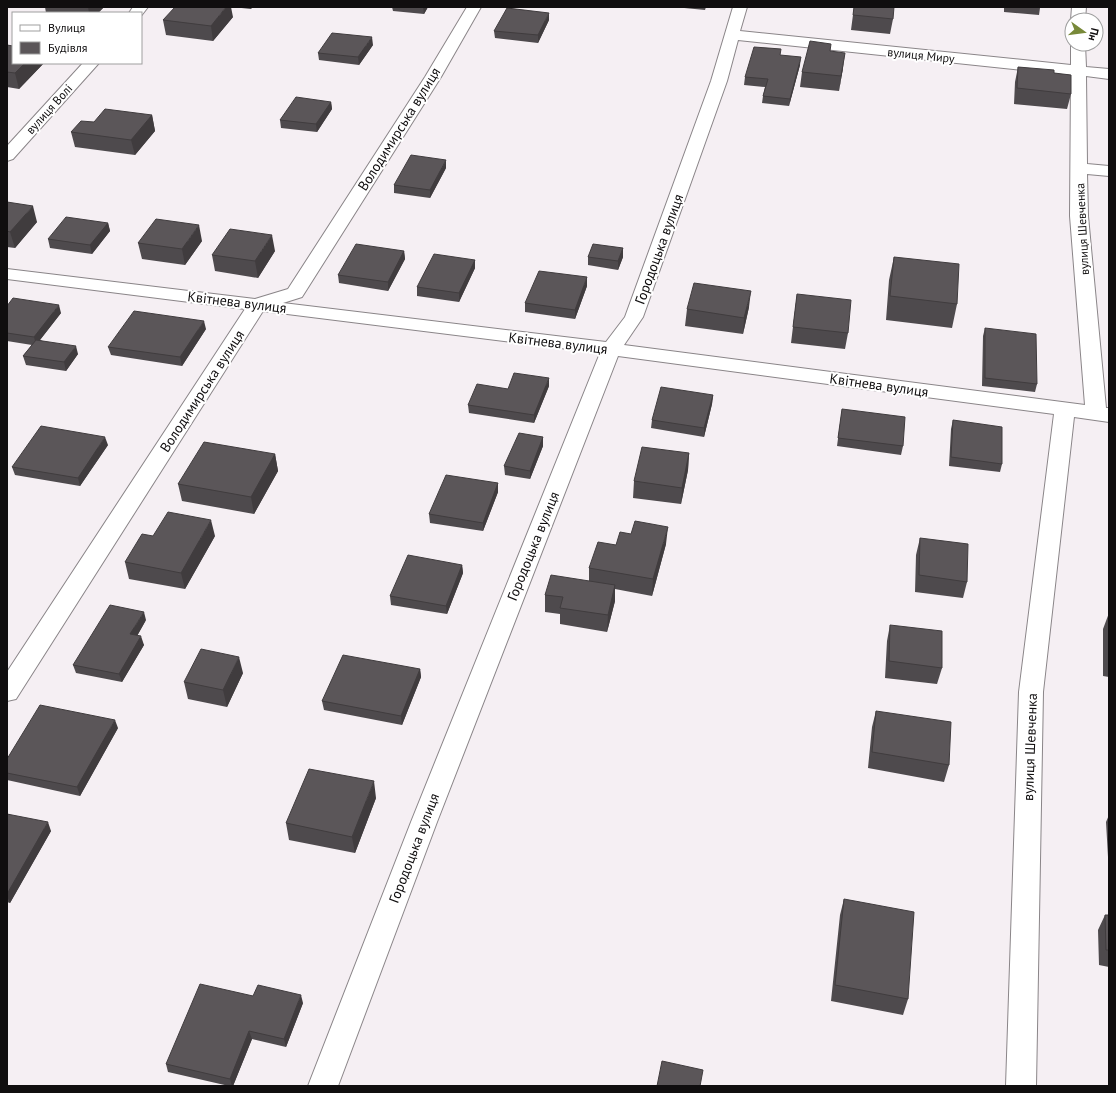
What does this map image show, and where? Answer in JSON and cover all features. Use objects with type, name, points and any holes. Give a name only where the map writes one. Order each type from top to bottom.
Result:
[{"type":"street","name":"Володимирська вулиця","points":[[7,692],[258,304],[295,293],[433,77],[474,7]]},
{"type":"street","name":"Городоцька вулиця","points":[[323,1086],[424,822],[611,349],[634,317],[719,81],[740,7]]},
{"type":"street","name":"вулиця Миру","points":[[733,35],[1109,74]]},
{"type":"street","name":"вулиця Шевченка","points":[[1078,52],[1079,216],[1103,415]]},
{"type":"street","name":"вулиця Волі","points":[[7,156],[90,64]]},
{"type":"street","points":[[1079,168],[1109,171]]},
{"type":"street","name":"Квітнева вулиця","points":[[7,274],[611,349],[1103,415]]},
{"type":"street","name":"вулиця Шевченка","points":[[1021,1086],[1030,692],[1066,410]]},
{"type":"building","points":[[175,7],[226,7],[211,26],[163,20]]},
{"type":"building","points":[[854,7],[894,7],[893,19],[853,15]]},
{"type":"building","points":[[507,8],[549,13],[538,35],[494,31]]},
{"type":"building","points":[[332,33],[372,37],[358,57],[318,53]]},
{"type":"building","points":[[810,41],[831,44],[830,51],[845,53],[841,76],[802,72]]},
{"type":"building","points":[[7,45],[12,46],[12,64],[24,64],[15,73],[7,72]]},
{"type":"building","points":[[754,47],[781,49],[780,55],[801,57],[790,99],[763,96],[768,79],[745,77]]},
{"type":"building","points":[[1018,67],[1054,70],[1054,73],[1071,75],[1071,94],[1017,88]]},
{"type":"building","points":[[296,97],[331,102],[316,124],[280,120]]},
{"type":"building","points":[[105,109],[152,115],[131,140],[71,132],[81,121],[94,122]]},
{"type":"building","points":[[411,155],[446,160],[430,190],[394,185]]},
{"type":"building","points":[[7,202],[33,206],[10,232],[7,231]]},
{"type":"building","points":[[66,217],[108,223],[90,245],[48,239]]},
{"type":"building","points":[[156,219],[199,225],[182,249],[138,243]]},
{"type":"building","points":[[230,229],[272,235],[255,261],[212,255]]},
{"type":"building","points":[[356,244],[404,251],[388,282],[338,275]]},
{"type":"building","points":[[593,244],[623,248],[618,261],[588,257]]},
{"type":"building","points":[[434,254],[475,260],[459,293],[417,287]]},
{"type":"building","points":[[894,257],[959,264],[957,304],[890,296]]},
{"type":"building","points":[[539,271],[587,277],[575,310],[525,303]]},
{"type":"building","points":[[694,283],[751,291],[744,318],[687,309]]},
{"type":"building","points":[[797,294],[851,300],[848,333],[793,327]]},
{"type":"building","points":[[13,298],[59,305],[34,337],[7,333],[7,306]]},
{"type":"building","points":[[134,311],[204,321],[180,357],[108,347]]},
{"type":"building","points":[[985,328],[1036,334],[1037,384],[985,378]]},
{"type":"building","points":[[36,340],[76,346],[64,362],[23,356]]},
{"type":"building","points":[[514,373],[549,378],[534,415],[468,405],[477,384],[508,389]]},
{"type":"building","points":[[661,387],[713,395],[704,428],[652,420]]},
{"type":"building","points":[[842,409],[905,417],[903,446],[838,438]]},
{"type":"building","points":[[953,420],[1002,427],[1002,464],[951,457]]},
{"type":"building","points":[[41,426],[105,437],[78,478],[12,467]]},
{"type":"building","points":[[519,433],[543,437],[530,471],[504,466]]},
{"type":"building","points":[[204,442],[275,454],[251,497],[178,484]]},
{"type":"building","points":[[642,447],[689,453],[682,488],[634,481]]},
{"type":"building","points":[[446,475],[498,483],[483,523],[429,514]]},
{"type":"building","points":[[168,512],[211,520],[181,573],[125,562],[142,534],[153,536]]},
{"type":"building","points":[[635,521],[668,527],[653,579],[589,568],[598,542],[616,545],[620,532],[631,534]]},
{"type":"building","points":[[920,538],[968,544],[967,582],[919,575]]},
{"type":"building","points":[[408,555],[462,565],[446,606],[390,596]]},
{"type":"building","points":[[551,575],[615,585],[608,615],[560,608],[563,597],[545,595]]},
{"type":"building","points":[[110,605],[144,612],[130,634],[141,636],[119,674],[73,665]]},
{"type":"building","points":[[890,625],[942,631],[942,668],[889,661]]},
{"type":"building","points":[[201,649],[239,657],[223,690],[184,682]]},
{"type":"building","points":[[343,655],[420,669],[401,716],[322,701]]},
{"type":"building","points":[[40,705],[115,720],[77,787],[7,773],[7,759]]},
{"type":"building","points":[[876,711],[951,722],[949,765],[872,752]]},
{"type":"building","points":[[309,769],[374,781],[352,837],[286,823]]},
{"type":"building","points":[[7,814],[48,822],[7,894]]},
{"type":"building","points":[[844,899],[914,912],[908,999],[835,985]]},
{"type":"building","points":[[1105,915],[1109,915],[1109,950],[1106,950]]},
{"type":"building","points":[[200,984],[253,996],[258,985],[301,995],[284,1039],[249,1031],[230,1079],[166,1064]]},
{"type":"building","points":[[662,1061],[703,1070],[700,1086],[657,1086]]}]
